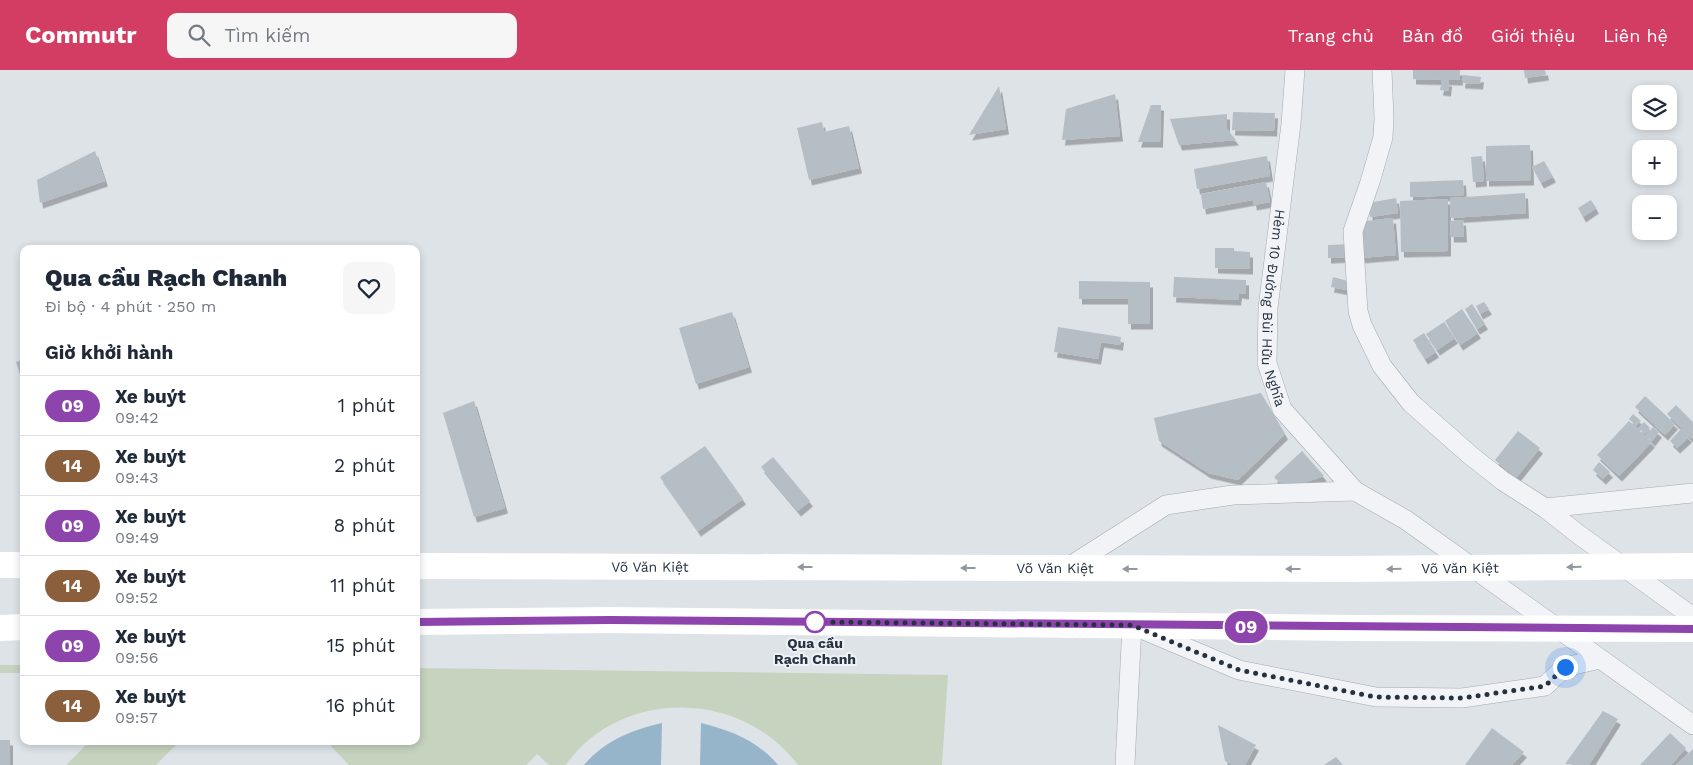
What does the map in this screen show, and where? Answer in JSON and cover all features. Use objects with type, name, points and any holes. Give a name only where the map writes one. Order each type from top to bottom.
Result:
[{"type":"main road","points":[[0,565],[20,565]]},
{"type":"main road","name":"Võ Văn Kiệt","points":[[420,566],[1342,569],[1693,566]]},
{"type":"main road","points":[[420,622],[620,620],[1693,630]]},
{"type":"main road","points":[[0,628],[20,628]]},
{"type":"street","name":"Hẻm 10 Đường Bùi Hữu Nghĩa","points":[[1295,70],[1291,124],[1268,308],[1267,363],[1282,409],[1354,491],[1406,520],[1693,725]]},
{"type":"street","points":[[1382,70],[1383,137],[1353,231],[1355,287],[1362,325],[1382,366],[1411,403],[1476,460],[1503,481],[1545,508],[1693,617]]},
{"type":"street","points":[[1067,568],[1166,505],[1233,495],[1354,491]]},
{"type":"street","points":[[1545,508],[1591,505],[1693,493]]},
{"type":"street","points":[[1125,765],[1132,625],[1239,670],[1376,697],[1462,698],[1545,686],[1565,667],[1600,659]]},
{"type":"green space","points":[[0,665],[20,665],[20,673],[0,673]]},
{"type":"green space","points":[[420,668],[948,675],[942,765],[798,765],[774,740],[746,722],[714,711],[682,708],[649,711],[618,722],[589,740],[566,765],[549,765],[537,754],[526,765],[349,765],[330,745],[420,745]]},
{"type":"green space","points":[[86,745],[176,745],[156,765],[66,765]]},
{"type":"water","points":[[662,723],[661,765],[584,765],[600,749],[619,738],[640,729]]},
{"type":"water","points":[[701,723],[743,738],[762,749],[778,765],[700,765]]},
{"type":"building","points":[[1413,70],[1460,70],[1460,80],[1413,79]]},
{"type":"building","points":[[1524,70],[1545,70],[1546,75],[1525,78]]},
{"type":"building","points":[[1463,75],[1481,77],[1480,84],[1462,83]]},
{"type":"building","points":[[1442,80],[1449,81],[1448,91],[1440,90]]},
{"type":"building","points":[[999,86],[1006,129],[969,135]]},
{"type":"building","points":[[1115,94],[1120,136],[1062,140],[1066,109]]},
{"type":"building","points":[[1151,105],[1161,105],[1160,142],[1138,142]]},
{"type":"building","points":[[1233,112],[1275,113],[1274,131],[1232,130]]},
{"type":"building","points":[[1227,114],[1227,129],[1236,140],[1179,145],[1170,119]]},
{"type":"building","points":[[822,122],[824,132],[849,126],[859,168],[809,180],[797,128]]},
{"type":"building","points":[[1530,145],[1531,180],[1486,181],[1486,146]]},
{"type":"building","points":[[95,151],[105,181],[40,203],[37,180]]},
{"type":"building","points":[[1267,156],[1270,176],[1197,189],[1194,169]]},
{"type":"building","points":[[1482,156],[1484,181],[1473,182],[1471,157]]},
{"type":"building","points":[[1544,161],[1553,177],[1541,183],[1532,167]]},
{"type":"building","points":[[1463,180],[1464,195],[1410,197],[1410,182]]},
{"type":"building","points":[[1266,182],[1270,202],[1254,205],[1253,200],[1203,209],[1201,194]]},
{"type":"building","points":[[1525,193],[1526,213],[1451,218],[1450,198]]},
{"type":"building","points":[[1396,198],[1398,213],[1370,217],[1368,203]]},
{"type":"building","points":[[1448,199],[1448,251],[1401,252],[1400,201]]},
{"type":"building","points":[[1591,200],[1596,208],[1583,217],[1578,208]]},
{"type":"building","points":[[1393,218],[1396,255],[1360,258],[1357,222]]},
{"type":"building","points":[[1463,220],[1464,237],[1451,237],[1450,221]]},
{"type":"building","points":[[1352,244],[1353,257],[1328,258],[1328,245]]},
{"type":"building","points":[[1215,248],[1234,248],[1234,251],[1250,252],[1250,269],[1215,268]]},
{"type":"building","points":[[1174,277],[1246,280],[1246,294],[1239,293],[1238,300],[1173,297]]},
{"type":"building","points":[[1333,277],[1348,281],[1347,290],[1331,287]]},
{"type":"building","points":[[1079,281],[1150,282],[1150,324],[1128,324],[1128,299],[1079,299]]},
{"type":"building","points":[[1484,302],[1489,309],[1480,314],[1476,306]]},
{"type":"building","points":[[1472,304],[1485,324],[1477,329],[1465,309]]},
{"type":"building","points":[[1462,309],[1478,333],[1460,345],[1445,321]]},
{"type":"building","points":[[732,312],[749,367],[696,384],[679,328]]},
{"type":"building","points":[[1444,322],[1455,338],[1437,350],[1426,334]]},
{"type":"building","points":[[1058,327],[1121,337],[1120,345],[1101,342],[1098,359],[1054,352]]},
{"type":"building","points":[[1424,333],[1436,352],[1425,359],[1413,340]]},
{"type":"building","points":[[20,360],[20,375],[16,362]]},
{"type":"building","points":[[1261,393],[1285,434],[1238,480],[1208,473],[1159,441],[1154,418]]},
{"type":"building","points":[[1645,396],[1675,424],[1665,435],[1635,407]]},
{"type":"building","points":[[474,401],[505,508],[474,517],[443,413]]},
{"type":"building","points":[[1676,405],[1693,422],[1692,439],[1667,414]]},
{"type":"building","points":[[1633,414],[1641,421],[1636,426],[1629,419]]},
{"type":"building","points":[[1629,421],[1652,442],[1619,476],[1597,455]]},
{"type":"building","points":[[1644,422],[1650,428],[1645,434],[1638,428]]},
{"type":"building","points":[[1653,427],[1659,432],[1652,441],[1646,435]]},
{"type":"building","points":[[1681,429],[1689,437],[1677,448],[1670,441]]},
{"type":"building","points":[[1518,431],[1540,448],[1516,478],[1495,460]]},
{"type":"building","points":[[705,446],[743,499],[698,531],[660,477]]},
{"type":"building","points":[[1302,451],[1324,476],[1286,489],[1274,477]]},
{"type":"building","points":[[773,457],[810,501],[798,511],[761,467]]},
{"type":"building","points":[[1599,462],[1610,472],[1603,479],[1593,470]]},
{"type":"building","points":[[1603,711],[1618,719],[1589,765],[1565,764]]},
{"type":"building","points":[[1218,725],[1256,745],[1245,765],[1233,765],[1225,761]]},
{"type":"building","points":[[1492,728],[1524,752],[1512,765],[1465,765]]},
{"type":"building","points":[[1670,733],[1686,748],[1671,765],[1640,765]]},
{"type":"building","points":[[0,740],[10,740],[10,765],[0,765]]},
{"type":"building","points":[[1693,749],[1693,765],[1676,765]]},
{"type":"building","points":[[1336,757],[1343,765],[1324,765]]},
{"type":"bus line","name":"09","points":[[420,622],[610,620],[1354,628],[1693,629]]},
{"type":"place","name":"Qua cầu Rạch Chanh","points":[[815,622]]},
{"type":"route","points":[[815,622],[1132,625],[1239,670],[1376,697],[1462,698],[1545,686],[1565,667]]}]
